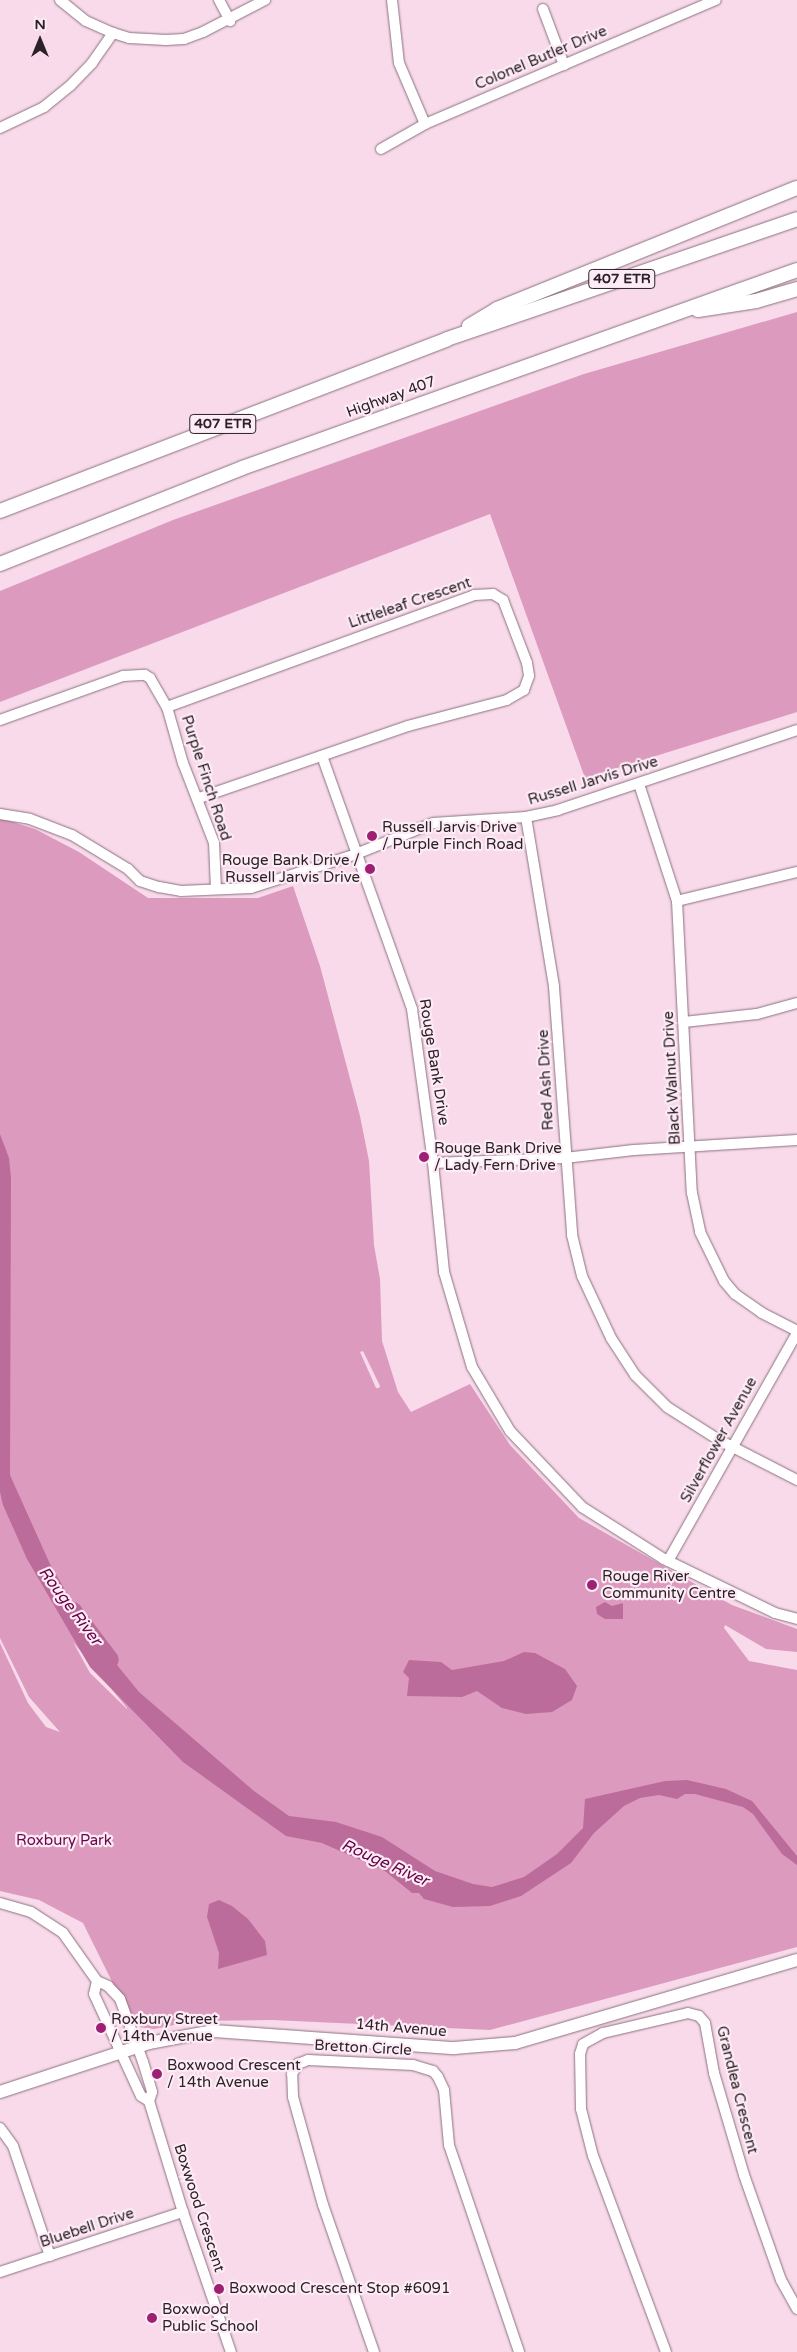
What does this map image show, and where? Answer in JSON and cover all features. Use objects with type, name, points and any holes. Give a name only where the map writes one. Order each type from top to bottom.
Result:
[{"type":"highway","points":[[447,339],[497,309],[797,188]]},
{"type":"highway","name":"407 ETR","points":[[0,511],[447,339],[797,218]]},
{"type":"highway","name":"Highway 407","points":[[0,564],[242,468],[663,316],[797,270]]},
{"type":"highway","points":[[663,316],[756,301],[797,289]]},
{"type":"main road","name":"14th Avenue","points":[[0,2092],[138,2046],[197,2033],[246,2031],[481,2048],[515,2043],[797,1960]]},
{"type":"street","points":[[60,0],[86,21],[113,33],[148,40],[184,39],[230,21],[265,0]]},
{"type":"street","points":[[219,0],[230,21]]},
{"type":"street","points":[[392,0],[392,25],[399,62],[425,124]]},
{"type":"street","name":"Colonel Butler Drive","points":[[381,149],[425,124],[564,65],[696,4],[716,0]]},
{"type":"street","points":[[543,9],[564,65]]},
{"type":"street","points":[[0,128],[44,107],[70,86],[92,63],[113,33]]},
{"type":"street","name":"Littleleaf Crescent","points":[[167,708],[474,595],[493,594],[503,600],[527,663],[529,676],[524,690],[507,700],[408,726],[199,798]]},
{"type":"street","name":"Purple Finch Road","points":[[0,720],[130,676],[150,678],[167,708],[184,763],[199,798],[214,843],[216,888]]},
{"type":"street","name":"Russell Jarvis Drive","points":[[0,814],[30,819],[72,835],[128,869],[140,881],[181,890],[250,888],[356,854],[433,823],[526,817],[558,810],[797,730]]},
{"type":"street","points":[[322,756],[356,854]]},
{"type":"street","name":"Black Walnut Drive","points":[[639,784],[677,901],[692,1193],[700,1232],[724,1281],[751,1306],[797,1332]]},
{"type":"street","name":"Red Ash Drive","points":[[526,817],[555,995],[572,1236],[582,1276],[611,1338],[635,1374],[667,1407],[684,1421],[797,1480]]},
{"type":"street","name":"Rouge Bank Drive","points":[[356,854],[412,1009],[433,1163],[444,1272],[452,1305],[472,1367],[510,1431],[566,1494],[596,1517],[668,1561],[775,1612],[797,1619]]},
{"type":"street","points":[[677,901],[797,872]]},
{"type":"street","points":[[684,1022],[757,1014],[797,1003]]},
{"type":"street","points":[[433,1163],[565,1158],[690,1146],[797,1140]]},
{"type":"street","name":"Silverflower Avenue","points":[[668,1561],[797,1332]]},
{"type":"street","points":[[0,1903],[32,1912],[63,1932],[97,1980]]},
{"type":"street","name":"Boxwood Crescent","points":[[149,2101],[141,2096],[123,2052],[94,1994],[97,1980],[108,1986],[120,1999],[138,2046],[152,2092],[149,2101],[183,2212],[231,2352]]},
{"type":"street","name":"Grandlea Crescent","points":[[666,2352],[594,2156],[581,2109],[580,2054],[583,2044],[603,2033],[688,2013],[700,2016],[705,2023],[716,2080],[744,2175],[784,2287],[797,2309]]},
{"type":"street","name":"Bretton Circle","points":[[374,2352],[323,2205],[293,2097],[292,2074],[298,2064],[308,2060],[412,2065],[433,2071],[438,2077],[444,2090],[449,2145],[519,2352]]},
{"type":"street","points":[[0,2128],[13,2146],[50,2256]]},
{"type":"street","name":"Bluebell Drive","points":[[0,2272],[183,2212]]},
{"type":"green space","points":[[797,312],[797,712],[585,778],[490,514],[0,702],[0,591],[173,520],[584,374]]},
{"type":"green space","name":"Roxbury Park","points":[[0,818],[35,829],[79,852],[148,898],[258,898],[293,886],[320,966],[360,1116],[369,1161],[374,1245],[380,1279],[382,1341],[398,1392],[411,1412],[470,1384],[510,1445],[579,1518],[732,1605],[797,1629],[797,1652],[766,1649],[725,1625],[724,1628],[749,1661],[797,1670],[797,1947],[490,2030],[272,2020],[193,2021],[154,2029],[139,2027],[166,2016],[133,2024],[83,1923],[39,1900],[0,1891],[0,1643],[28,1703],[46,1727],[60,1732],[29,1697],[0,1638]],"holes":[[[363,1351],[380,1386],[379,1388],[376,1388],[360,1352]],[[73,1642],[127,1708],[127,1709],[90,1673]]]},
{"type":"water","points":[[0,1134],[9,1158],[11,1178],[10,1475],[50,1564],[87,1628],[139,1692],[254,1791],[289,1816],[336,1822],[382,1837],[435,1871],[473,1884],[492,1887],[524,1877],[557,1854],[583,1828],[585,1799],[665,1781],[687,1780],[726,1789],[752,1801],[797,1856],[797,1865],[782,1854],[753,1814],[743,1807],[695,1794],[685,1794],[677,1799],[659,1795],[640,1798],[624,1806],[594,1833],[571,1863],[521,1896],[490,1906],[453,1907],[424,1899],[419,1893],[412,1893],[385,1871],[322,1843],[286,1836],[183,1762],[90,1667],[27,1559],[3,1505],[0,1492]]},
{"type":"water","points":[[605,1602],[612,1606],[623,1603],[623,1619],[605,1619],[597,1614],[596,1607]]},
{"type":"water","points":[[524,1652],[535,1653],[565,1669],[577,1686],[572,1700],[552,1712],[526,1714],[502,1708],[477,1691],[462,1697],[407,1696],[409,1678],[403,1672],[409,1660],[441,1662],[452,1670],[504,1661]]},
{"type":"water","points":[[219,1900],[232,1906],[248,1919],[265,1941],[267,1955],[218,1969],[219,1953],[207,1917],[209,1904]]},
{"type":"waterway","name":"Rouge River","points":[[73,1611],[110,1660]]},
{"type":"place","name":"Russell Jarvis Drive / Purple Finch Road","points":[[372,836]]},
{"type":"place","name":"Rouge Bank Drive / Russell Jarvis Drive","points":[[370,869]]},
{"type":"place","name":"Rouge Bank Drive / Lady Fern Drive","points":[[424,1157]]},
{"type":"place","name":"Rouge River Community Centre","points":[[592,1585]]},
{"type":"place","name":"Roxbury Street / 14th Avenue","points":[[101,2028]]},
{"type":"place","name":"Boxwood Crescent / 14th Avenue","points":[[157,2074]]},
{"type":"place","name":"Boxwood Crescent Stop #6091","points":[[219,2289]]},
{"type":"place","name":"Boxwood Public School","points":[[152,2318]]}]
